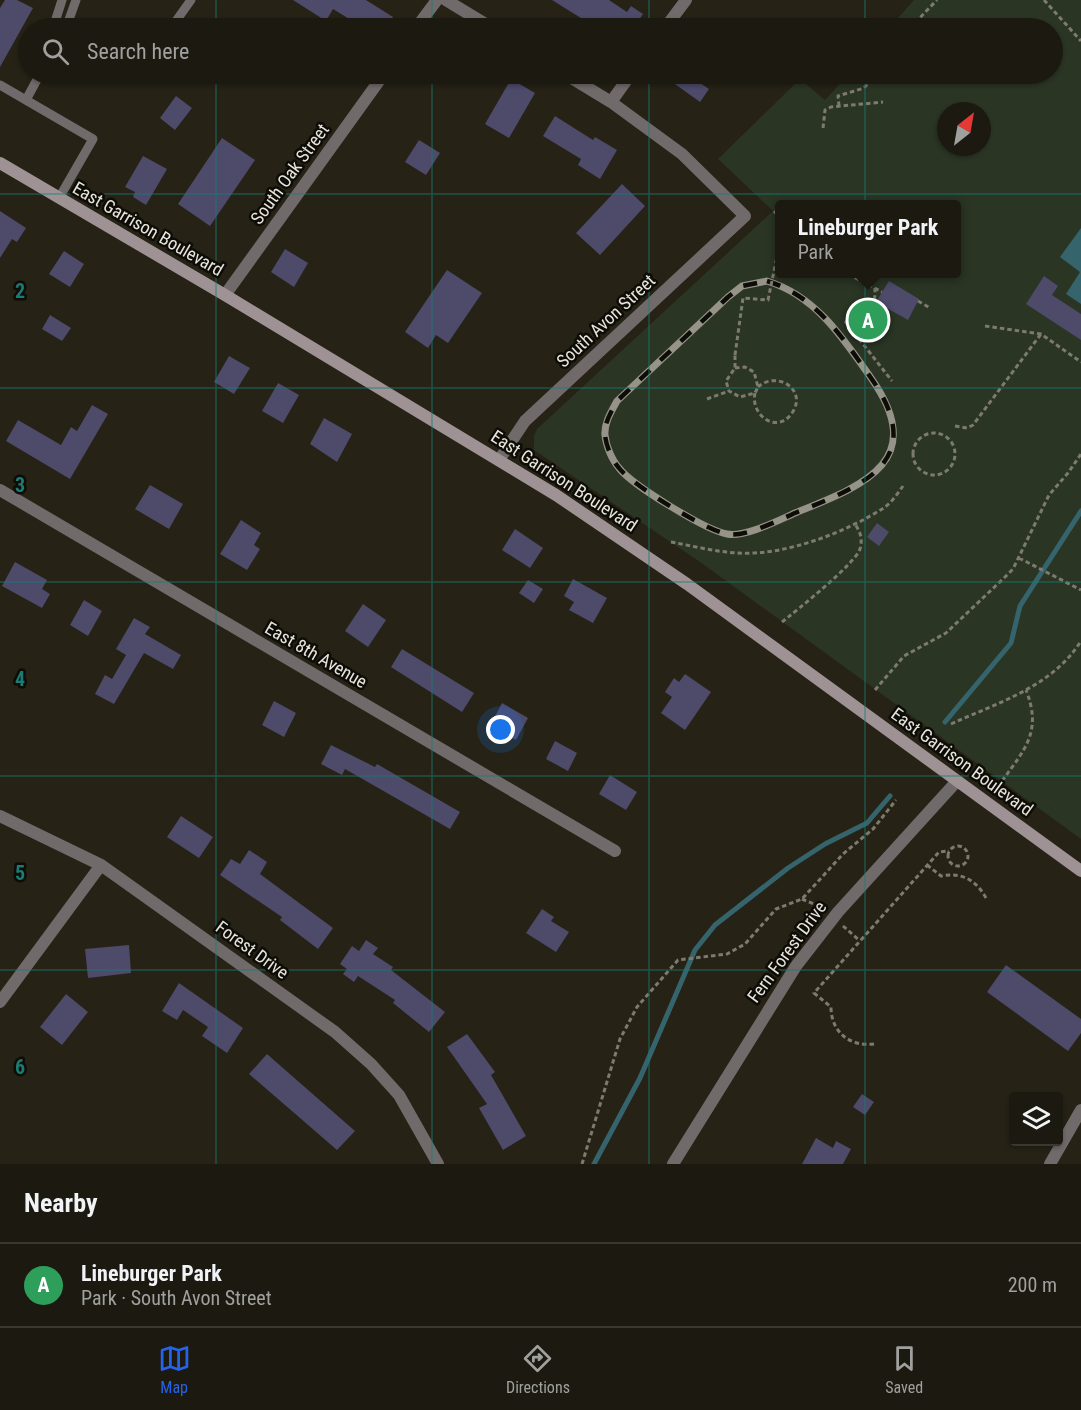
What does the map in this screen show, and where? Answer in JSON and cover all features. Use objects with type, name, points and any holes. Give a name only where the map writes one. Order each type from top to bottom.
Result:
[{"type":"main road","name":"East Garrison Boulevard","points":[[0,163],[499,460],[687,584],[1081,871]]},
{"type":"street","points":[[424,18],[437,0]]},
{"type":"street","points":[[446,0],[476,18]]},
{"type":"street","points":[[672,18],[686,0]]},
{"type":"street","name":"South Oak Street","points":[[225,295],[377,84]]},
{"type":"street","points":[[581,84],[610,102],[624,84]]},
{"type":"street","name":"South Avon Street","points":[[499,460],[525,422],[745,216],[682,154],[610,102]]},
{"type":"street","name":"East 8th Avenue","points":[[1,494],[615,851]]},
{"type":"street","name":"Fern Forest Drive","points":[[673,1164],[796,966],[838,912],[957,781]]},
{"type":"street","name":"Forest Drive","points":[[0,816],[101,865],[335,1032],[371,1064],[399,1095],[438,1164]]},
{"type":"street","points":[[0,1002],[101,865]]},
{"type":"street","points":[[1050,1164],[1081,1110]]},
{"type":"lane","points":[[70,18],[76,0]]},
{"type":"lane","points":[[178,18],[191,0]]},
{"type":"lane","points":[[56,18],[60,1]]},
{"type":"lane","points":[[26,100],[35,84]]},
{"type":"lane","points":[[0,85],[93,139],[59,198]]},
{"type":"path","points":[[920,18],[938,0]]},
{"type":"path","points":[[1044,0],[1060,18]]},
{"type":"path","points":[[1063,21],[1081,41]]},
{"type":"path","points":[[838,106],[838,96],[864,88],[868,84]]},
{"type":"path","points":[[823,128],[822,118],[825,110],[838,106],[883,102]]},
{"type":"path","points":[[729,392],[727,376],[735,368],[743,298],[768,300],[775,266]]},
{"type":"path","points":[[857,278],[882,292]]},
{"type":"path","points":[[857,337],[874,322],[875,288]]},
{"type":"path","points":[[918,301],[930,308]]},
{"type":"path","points":[[845,321],[892,381]]},
{"type":"path","points":[[985,326],[1041,334],[1081,362]]},
{"type":"path","points":[[955,426],[967,428],[973,424],[1041,334]]},
{"type":"path","points":[[735,368],[750,369],[756,377],[758,387]]},
{"type":"path","points":[[770,380],[784,381],[794,391],[796,398],[794,411],[783,421],[769,422],[758,414],[753,400],[755,393],[758,387],[770,380]]},
{"type":"path","points":[[707,399],[729,392],[740,398],[755,393]]},
{"type":"path","points":[[932,433],[946,436],[954,447],[954,460],[951,466],[940,474],[927,474],[921,470],[913,457],[917,441],[932,433]]},
{"type":"path","points":[[875,690],[904,656],[946,633],[1005,577],[1018,558],[1049,495],[1081,454]]},
{"type":"path","points":[[670,542],[739,553],[764,553],[799,546],[854,523],[886,506],[903,486]]},
{"type":"path","points":[[782,622],[850,565],[860,549],[861,534],[854,523]]},
{"type":"path","points":[[1018,558],[1081,590]]},
{"type":"path","points":[[951,724],[1026,690],[1055,673],[1069,660],[1081,641]]},
{"type":"path","points":[[1002,782],[1021,754],[1032,730],[1033,708],[1026,690]]},
{"type":"path","points":[[582,1164],[620,1039],[637,1007],[678,960],[727,954],[745,944],[776,909],[802,899],[843,854],[873,829],[896,800]]},
{"type":"path","points":[[874,1044],[859,1045],[843,1036],[833,1023],[831,1007],[814,993],[939,852],[949,851],[957,846],[966,850],[967,859],[963,864],[957,866]]},
{"type":"path","points":[[949,851],[949,860],[957,866]]},
{"type":"path","points":[[927,865],[941,876],[966,877],[979,886],[987,900]]},
{"type":"path","points":[[957,866],[957,875]]},
{"type":"green space","points":[[914,0],[1081,0],[1081,839],[700,562],[534,450],[534,436],[537,429],[773,211],[718,159],[795,84],[806,84],[825,100],[840,84],[1063,84],[1063,18],[898,18]]},
{"type":"water","points":[[1081,228],[1081,304],[1066,294],[1080,272],[1060,257]]},
{"type":"building","points":[[5,0],[17,0],[33,8],[27,18],[18,18],[18,35],[0,67],[0,8]]},
{"type":"building","points":[[293,0],[366,0],[393,17],[348,18],[333,9],[328,18],[321,18]]},
{"type":"building","points":[[552,0],[609,0],[627,12],[631,6],[643,14],[640,18],[581,18]]},
{"type":"building","points":[[508,84],[520,84],[535,93],[509,138],[485,124]]},
{"type":"building","points":[[675,84],[702,84],[709,89],[700,102]]},
{"type":"building","points":[[176,96],[192,108],[175,130],[160,118]]},
{"type":"building","points":[[555,116],[593,140],[595,137],[617,150],[600,179],[578,165],[581,159],[543,136]]},
{"type":"building","points":[[222,138],[255,160],[210,226],[178,204]]},
{"type":"building","points":[[419,140],[440,153],[426,175],[405,162]]},
{"type":"building","points":[[143,156],[167,169],[146,205],[133,197],[135,192],[125,187]]},
{"type":"building","points":[[622,184],[645,206],[600,255],[576,233]]},
{"type":"building","points":[[0,211],[26,228],[17,242],[12,239],[0,258]]},
{"type":"building","points":[[285,249],[308,263],[294,287],[271,272]]},
{"type":"building","points":[[64,251],[84,264],[70,287],[49,274]]},
{"type":"building","points":[[447,270],[482,293],[448,343],[436,335],[428,348],[405,332]]},
{"type":"building","points":[[1044,276],[1058,286],[1052,295],[1081,314],[1081,340],[1026,304]]},
{"type":"building","points":[[889,281],[919,299],[908,320],[876,302]]},
{"type":"building","points":[[50,315],[71,328],[62,341],[42,329]]},
{"type":"building","points":[[229,356],[250,368],[234,394],[214,382]]},
{"type":"building","points":[[278,383],[299,395],[283,423],[262,411]]},
{"type":"building","points":[[92,405],[108,414],[70,479],[6,441],[18,420],[61,445],[71,427],[77,431]]},
{"type":"building","points":[[324,418],[352,434],[337,462],[310,444]]},
{"type":"building","points":[[150,485],[183,504],[169,529],[135,509]]},
{"type":"building","points":[[241,520],[261,533],[254,545],[260,549],[247,570],[220,554]]},
{"type":"building","points":[[877,523],[889,532],[879,546],[867,537]]},
{"type":"building","points":[[515,529],[543,548],[530,568],[502,550]]},
{"type":"building","points":[[15,562],[47,580],[42,589],[50,594],[42,608],[2,586]]},
{"type":"building","points":[[573,579],[607,598],[593,623],[569,610],[574,602],[564,596]]},
{"type":"building","points":[[528,580],[543,589],[534,603],[519,593]]},
{"type":"building","points":[[84,600],[102,611],[88,636],[70,625]]},
{"type":"building","points":[[363,604],[386,620],[368,647],[345,631]]},
{"type":"building","points":[[134,618],[150,627],[145,634],[181,655],[173,669],[144,653],[114,704],[95,694],[105,675],[112,679],[126,655],[116,649]]},
{"type":"building","points":[[402,649],[474,693],[462,712],[391,667]]},
{"type":"building","points":[[685,674],[711,692],[685,730],[661,713],[672,697],[665,692],[674,678],[679,682]]},
{"type":"building","points":[[274,701],[296,713],[284,737],[262,725]]},
{"type":"building","points":[[502,703],[528,718],[516,740],[490,726]]},
{"type":"building","points":[[555,741],[577,753],[568,771],[546,759]]},
{"type":"building","points":[[331,745],[375,767],[377,764],[460,812],[450,829],[345,769],[342,775],[321,764]]},
{"type":"building","points":[[610,775],[637,792],[626,810],[599,794]]},
{"type":"building","points":[[181,816],[213,837],[199,858],[167,837]]},
{"type":"building","points":[[249,850],[267,862],[260,874],[333,928],[318,949],[280,920],[282,917],[220,875],[231,859],[240,864]]},
{"type":"building","points":[[542,909],[554,917],[551,921],[569,932],[556,952],[526,933]]},
{"type":"building","points":[[366,940],[378,948],[373,954],[393,967],[391,970],[445,1012],[429,1032],[393,1003],[395,1000],[358,976],[354,982],[343,974],[347,969],[340,964],[352,946],[359,951]]},
{"type":"building","points":[[129,945],[131,973],[88,978],[85,949]]},
{"type":"building","points":[[1006,965],[1081,1019],[1081,1033],[1068,1051],[987,992]]},
{"type":"building","points":[[179,983],[243,1028],[227,1053],[202,1036],[208,1027],[183,1010],[177,1020],[162,1011]]},
{"type":"building","points":[[66,994],[88,1012],[62,1045],[40,1027]]},
{"type":"building","points":[[467,1034],[495,1072],[491,1075],[526,1136],[503,1150],[479,1108],[487,1104],[447,1047]]},
{"type":"building","points":[[267,1054],[355,1131],[337,1150],[249,1074]]},
{"type":"building","points":[[862,1094],[874,1102],[865,1115],[853,1107]]},
{"type":"building","points":[[816,1138],[833,1148],[836,1141],[851,1149],[843,1164],[802,1164]]},
{"type":"waterway","points":[[945,722],[1011,643],[1020,606],[1081,511]]},
{"type":"waterway","points":[[594,1164],[640,1078],[695,950],[715,925],[788,868],[825,844],[867,823],[890,796]]},
{"type":"railway","points":[[767,281],[800,297],[814,308],[850,348],[871,378],[887,407],[893,431],[891,451],[880,467],[864,481],[843,492],[761,528],[734,535],[727,534],[687,516],[626,476],[616,465],[610,453],[605,431],[608,418],[617,401],[728,297],[742,286],[767,281]]},
{"type":"place","name":"Lineburger Park","points":[[868,320]]}]
